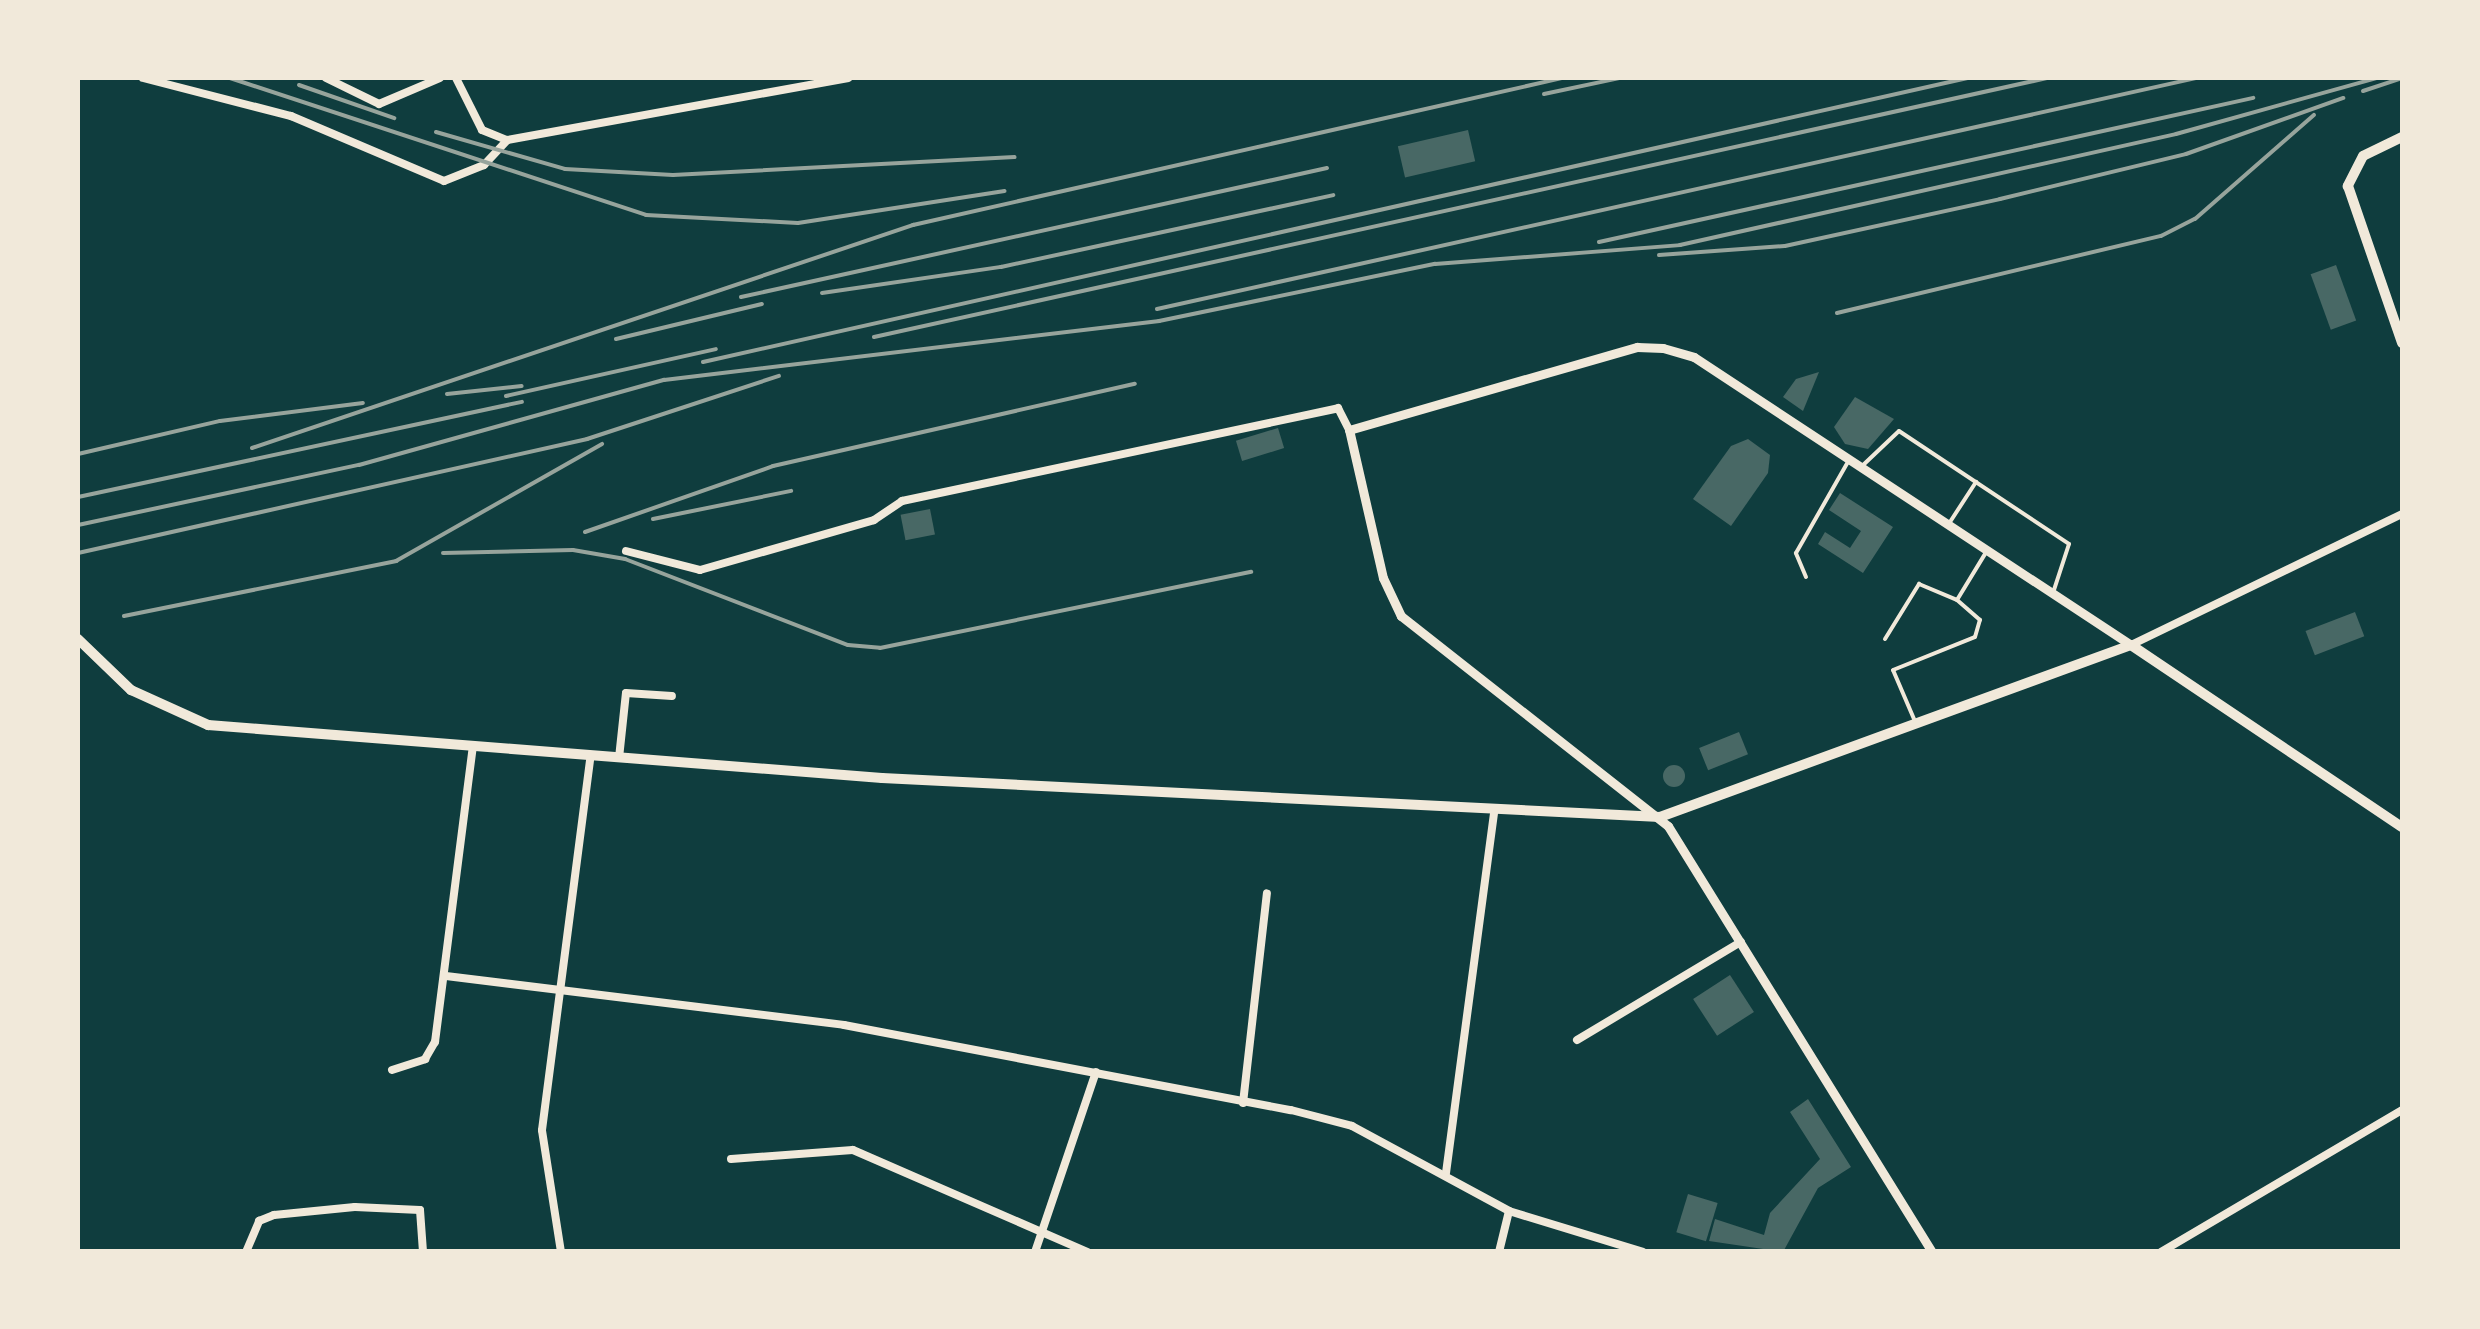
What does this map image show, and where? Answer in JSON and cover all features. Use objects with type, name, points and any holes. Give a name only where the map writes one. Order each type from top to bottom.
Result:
[{"type":"main road","points":[[2402,137],[2363,156],[2348,186],[2402,344]]},
{"type":"main road","points":[[78,639],[130,690],[208,726],[620,758],[1494,811],[1660,817],[2131,645],[2402,827]]},
{"type":"street","points":[[143,78],[291,116],[444,180],[484,165],[507,140]]},
{"type":"street","points":[[326,78],[379,104],[440,78]]},
{"type":"street","points":[[456,78],[482,130],[507,140],[848,78]]},
{"type":"street","points":[[1350,430],[1636,347],[1662,348],[1694,357],[2131,645],[2402,514]]},
{"type":"street","points":[[626,550],[700,570],[874,520],[902,502],[1338,408],[1350,430],[1382,578],[1401,616],[1660,817],[1932,1252]]},
{"type":"street","points":[[620,758],[626,694],[672,696]]},
{"type":"street","points":[[392,1070],[425,1059],[435,1042],[473,746]]},
{"type":"street","points":[[561,1252],[542,1130],[591,756]]},
{"type":"street","points":[[1446,1174],[1494,811]]},
{"type":"street","points":[[1242,1104],[1267,893]]},
{"type":"street","points":[[1577,1040],[1740,942]]},
{"type":"street","points":[[446,976],[844,1025],[1096,1072],[1352,1126],[1509,1211],[1643,1252]]},
{"type":"street","points":[[1034,1252],[1096,1072]]},
{"type":"street","points":[[2161,1252],[2402,1110]]},
{"type":"street","points":[[731,1160],[852,1150],[1088,1252]]},
{"type":"street","points":[[246,1252],[258,1221],[274,1215],[355,1207],[420,1210],[423,1252]]},
{"type":"street","points":[[1498,1252],[1509,1211]]},
{"type":"lane","points":[[1860,469],[1894,428],[2069,544],[2052,593]]},
{"type":"lane","points":[[1806,577],[1796,553],[1848,462]]},
{"type":"lane","points":[[1947,526],[1976,482]]},
{"type":"lane","points":[[1956,600],[1987,551]]},
{"type":"lane","points":[[1885,639],[1919,584],[1956,600],[1980,620],[1975,637],[1893,670],[1916,724]]},
{"type":"building","points":[[1468,130],[1475,161],[1405,177],[1398,146]]},
{"type":"building","points":[[2336,265],[2356,320],[2331,330],[2311,274]]},
{"type":"building","points":[[1819,372],[1803,411],[1783,397],[1796,379]]},
{"type":"building","points":[[1855,397],[1894,419],[1868,449],[1845,444],[1834,427]]},
{"type":"building","points":[[1278,428],[1284,448],[1242,461],[1236,441]]},
{"type":"building","points":[[1748,439],[1770,455],[1768,473],[1731,526],[1693,499],[1731,446]]},
{"type":"building","points":[[1840,493],[1893,527],[1863,573],[1818,544],[1825,532],[1850,548],[1861,531],[1829,510]]},
{"type":"building","points":[[930,509],[935,535],[906,540],[901,515]]},
{"type":"building","points":[[2355,612],[2364,636],[2315,655],[2306,631]]},
{"type":"building","points":[[1739,732],[1748,754],[1708,770],[1699,748]]},
{"type":"building","points":[[1670,765],[1678,765],[1685,776],[1678,787],[1670,787],[1663,780],[1663,772]]},
{"type":"building","points":[[1730,975],[1754,1012],[1717,1036],[1693,999]]},
{"type":"building","points":[[1808,1099],[1851,1167],[1818,1188],[1783,1252],[1709,1241],[1715,1219],[1764,1235],[1770,1213],[1820,1159],[1790,1112]]},
{"type":"building","points":[[1688,1194],[1718,1203],[1706,1241],[1676,1232]]},
{"type":"railway","points":[[230,78],[646,215],[798,223],[1005,191]]},
{"type":"railway","points":[[252,448],[913,225],[1562,78]]},
{"type":"railway","points":[[1544,94],[1620,78]]},
{"type":"railway","points":[[703,362],[1967,78]]},
{"type":"railway","points":[[874,337],[2047,78]]},
{"type":"railway","points":[[1157,309],[2196,78]]},
{"type":"railway","points":[[78,525],[359,465],[664,380],[1159,321],[1435,264],[1680,245],[2176,134],[2376,78]]},
{"type":"railway","points":[[2363,91],[2402,78]]},
{"type":"railway","points":[[299,85],[394,118]]},
{"type":"railway","points":[[1599,242],[2253,98]]},
{"type":"railway","points":[[1659,255],[1785,246],[2000,199],[2186,154],[2343,98]]},
{"type":"railway","points":[[1837,313],[2161,236],[2195,219],[2314,115]]},
{"type":"railway","points":[[436,132],[565,169],[673,175],[1015,157]]},
{"type":"railway","points":[[741,297],[1327,168]]},
{"type":"railway","points":[[822,293],[1001,267],[1333,195]]},
{"type":"railway","points":[[616,339],[762,304]]},
{"type":"railway","points":[[506,396],[716,349]]},
{"type":"railway","points":[[78,553],[587,439],[779,376]]},
{"type":"railway","points":[[585,532],[773,466],[1135,384]]},
{"type":"railway","points":[[447,394],[522,386]]},
{"type":"railway","points":[[78,497],[522,402]]},
{"type":"railway","points":[[78,454],[220,421],[363,403]]},
{"type":"railway","points":[[124,616],[396,561],[602,444]]},
{"type":"railway","points":[[653,519],[791,491]]},
{"type":"railway","points":[[443,553],[573,550],[625,559],[848,645],[880,648],[1251,572]]}]
